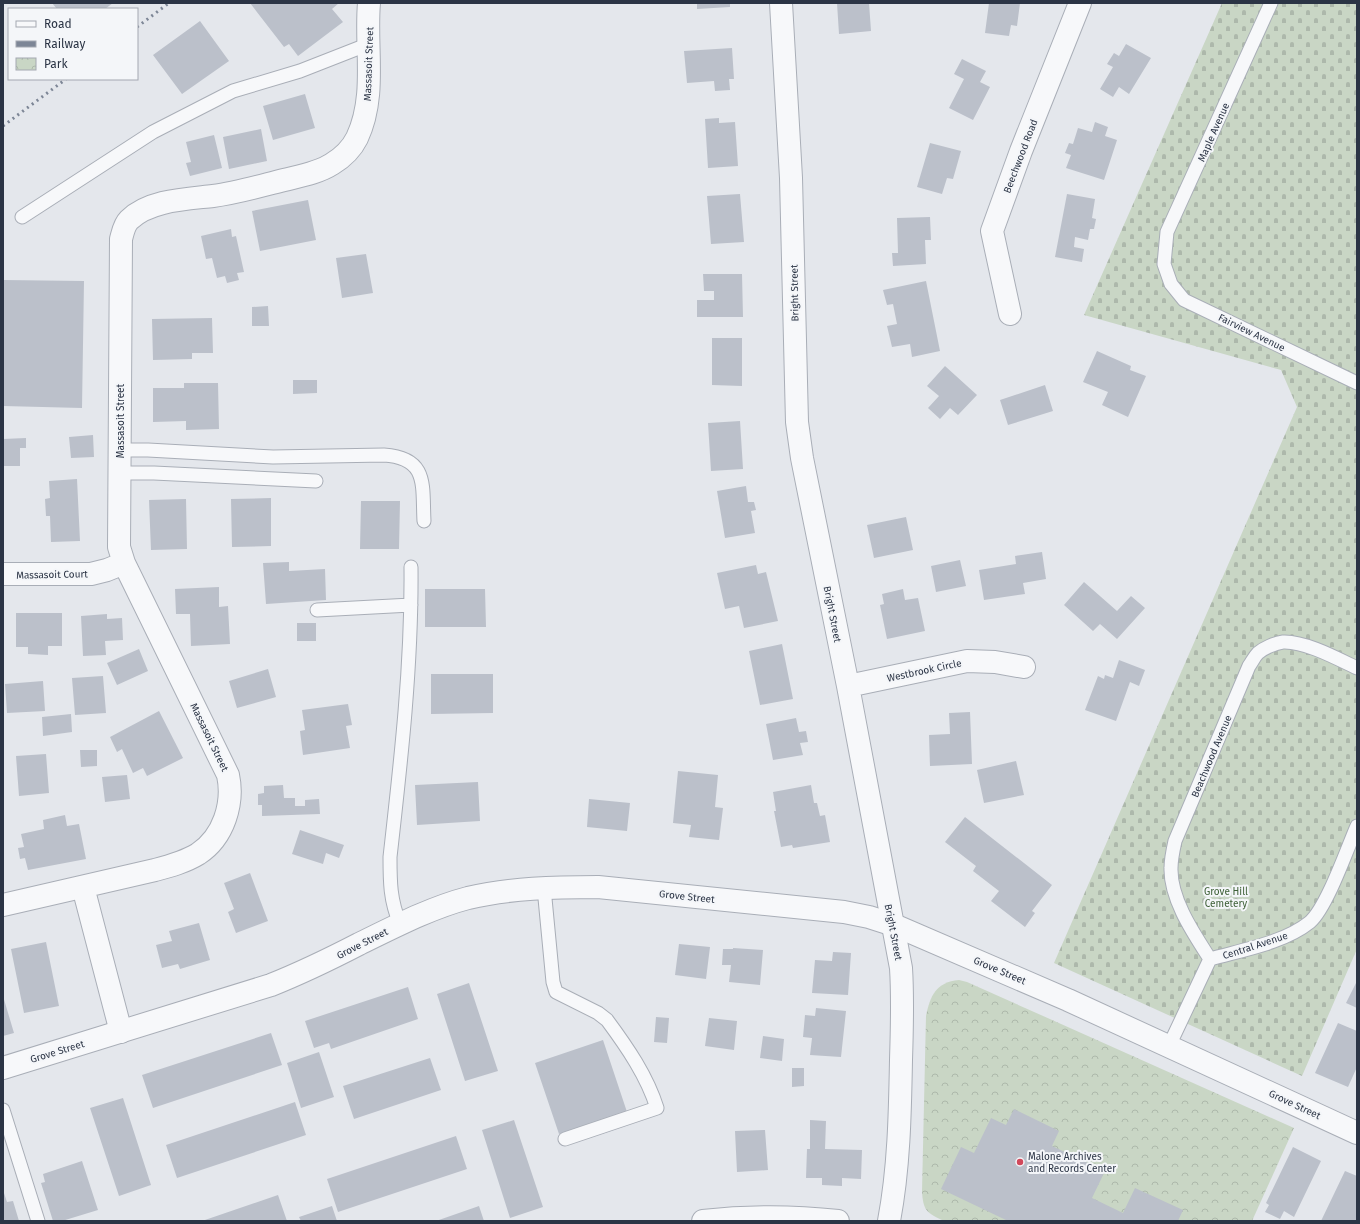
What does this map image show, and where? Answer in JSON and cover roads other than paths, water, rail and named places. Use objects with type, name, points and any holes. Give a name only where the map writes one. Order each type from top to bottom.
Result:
[{"type":"street","name":"Massasoit Street","points":[[3,905],[162,868],[199,853],[207,847],[220,830],[230,801],[230,783],[225,767],[124,563],[121,554],[119,540],[119,450],[121,247],[123,231],[125,225],[136,215],[163,203],[233,192],[313,172],[333,164],[350,149],[361,129],[368,99],[369,3]]},
{"type":"street","name":"Bright Street","points":[[782,3],[791,178],[797,422],[802,458],[848,686],[901,968],[903,992],[898,1151],[889,1221]]},
{"type":"street","name":"Beechwood Road","points":[[1010,314],[992,231],[1020,151],[1080,3]]},
{"type":"street","name":"Massasoit Court","points":[[3,574],[90,574],[107,570],[124,563]]},
{"type":"street","name":"Westbrook Circle","points":[[848,686],[967,661],[995,662],[1024,667]]},
{"type":"street","points":[[83,887],[121,1032]]},
{"type":"street","name":"Grove Street","points":[[3,1068],[271,985],[312,968],[400,924],[435,909],[468,898],[544,888],[579,887],[624,889],[851,913],[894,925],[1042,988],[1357,1133]]},
{"type":"street","points":[[703,1221],[779,1217],[838,1221]]},
{"type":"lane","name":"Maple Avenue","points":[[1164,264],[1168,232],[1271,3]]},
{"type":"lane","points":[[22,216],[153,132],[233,91],[300,71],[369,44]]},
{"type":"lane","name":"Fairview Avenue","points":[[1164,264],[1171,284],[1184,300],[1357,383]]},
{"type":"lane","points":[[119,450],[148,450],[273,457],[384,455],[402,458],[416,466],[420,472],[424,521]]},
{"type":"lane","points":[[119,473],[154,473],[316,481]]},
{"type":"lane","points":[[400,924],[394,910],[392,898],[390,857],[405,715],[409,657],[411,567]]},
{"type":"lane","points":[[317,610],[411,605]]},
{"type":"lane","name":"Beachwood Avenue","points":[[1210,959],[1189,926],[1175,892],[1171,869],[1175,841],[1249,666],[1258,654],[1270,646],[1284,642],[1298,644],[1316,650],[1357,668]]},
{"type":"lane","name":"Central Avenue","points":[[1169,1046],[1210,959],[1275,940],[1297,930],[1311,921],[1333,884],[1357,826]]},
{"type":"lane","points":[[544,888],[553,982],[556,992],[598,1013],[607,1020],[645,1079],[657,1108],[565,1139]]},
{"type":"lane","points":[[3,1110],[38,1221]]},
{"type":"railway","points":[[138,26],[169,3]]},
{"type":"railway","points":[[3,126],[65,80]]},
{"type":"place","name":"Malone Archives and Records Center","points":[[1020,1162]]},
{"type":"park label","name":"Grove Hill Cemetery","points":[[1226,896]]}]
